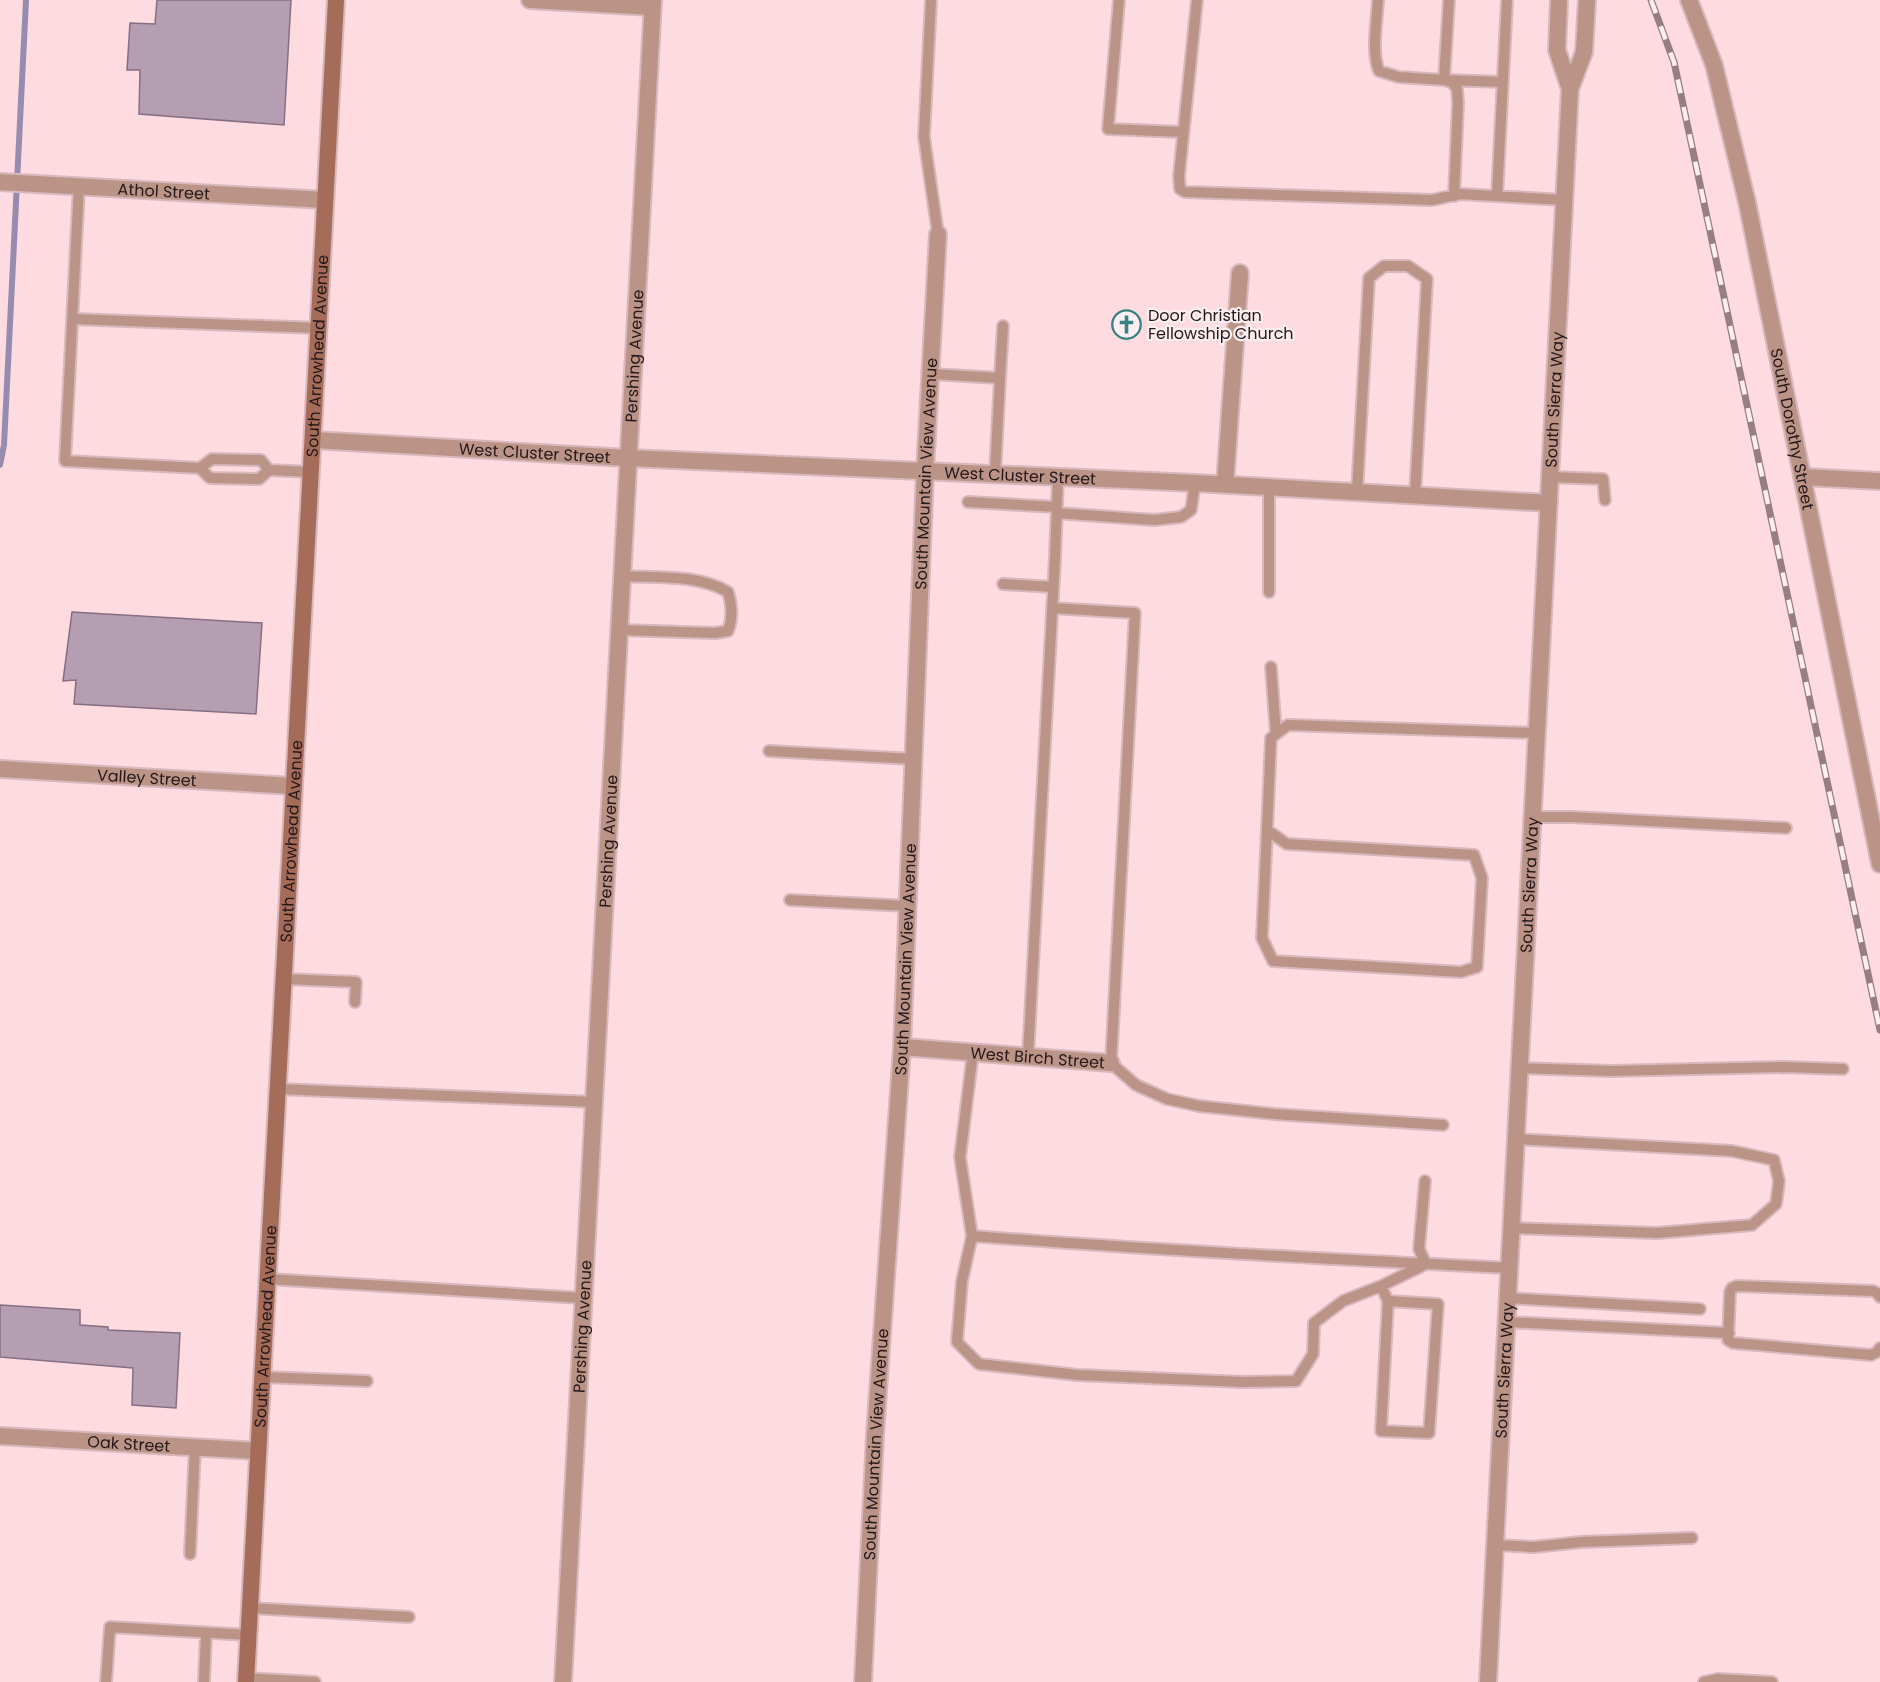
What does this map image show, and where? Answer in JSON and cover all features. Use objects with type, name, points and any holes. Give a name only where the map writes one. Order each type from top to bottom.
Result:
[{"type":"main road","name":"South Arrowhead Avenue","points":[[246,1680],[336,0]]},
{"type":"street","points":[[530,0],[652,3]]},
{"type":"street","points":[[1559,0],[1557,50],[1570,89]]},
{"type":"street","points":[[1570,89],[1584,52],[1587,0]]},
{"type":"street","name":"South Dorothy Street","points":[[1689,0],[1714,66],[1748,202],[1880,864]]},
{"type":"street","name":"Pershing Avenue","points":[[563,1682],[652,3]]},
{"type":"street","name":"South Sierra Way","points":[[1488,1682],[1570,89]]},
{"type":"street","name":"Athol Street","points":[[4,182],[325,200]]},
{"type":"street","name":"South Mountain View Avenue","points":[[863,1682],[875,1435],[902,1047],[925,471],[938,234]]},
{"type":"street","points":[[1225,484],[1240,273]]},
{"type":"street","name":"West Cluster Street","points":[[313,440],[628,458],[1269,486],[1549,503]]},
{"type":"street","points":[[1803,477],[1880,481]]},
{"type":"street","name":"Valley Street","points":[[0,769],[294,786]]},
{"type":"street","name":"West Birch Street","points":[[902,1047],[1111,1062]]},
{"type":"street","name":"Oak Street","points":[[0,1437],[258,1451]]},
{"type":"lane","points":[[931,0],[924,137],[938,234]]},
{"type":"lane","points":[[1119,0],[1108,129],[1184,132]]},
{"type":"lane","points":[[1197,0],[1179,183],[1180,189],[1185,192],[1432,200],[1460,194],[1565,200]]},
{"type":"lane","points":[[1378,0],[1376,63],[1379,71],[1389,76],[1399,77],[1503,82]]},
{"type":"lane","points":[[1444,80],[1449,0]]},
{"type":"lane","points":[[1497,196],[1507,0]]},
{"type":"lane","points":[[1444,80],[1452,82],[1456,89],[1458,103],[1454,196]]},
{"type":"lane","points":[[79,186],[65,460],[200,468],[212,459],[261,460],[269,470]]},
{"type":"lane","points":[[1357,492],[1369,278],[1384,266],[1408,266],[1427,279],[1415,495]]},
{"type":"lane","points":[[73,318],[319,328]]},
{"type":"lane","points":[[995,474],[1003,326]]},
{"type":"lane","points":[[931,374],[1000,378]]},
{"type":"lane","points":[[200,468],[210,478],[259,479],[269,470],[311,472]]},
{"type":"lane","points":[[1028,1056],[1058,477]]},
{"type":"lane","points":[[1550,477],[1603,479],[1605,500]]},
{"type":"lane","points":[[968,502],[1154,520],[1181,517],[1191,510],[1195,483]]},
{"type":"lane","points":[[1269,486],[1269,592]]},
{"type":"lane","points":[[619,630],[715,633],[728,631],[732,619],[732,606],[728,592],[718,586],[696,580],[622,576]]},
{"type":"lane","points":[[1004,584],[1053,587]]},
{"type":"lane","points":[[1052,608],[1135,613],[1111,1062]]},
{"type":"lane","points":[[1271,667],[1276,734]]},
{"type":"lane","points":[[1267,830],[1287,844],[1474,855],[1482,878],[1477,967],[1461,972],[1273,961],[1262,938],[1271,738],[1288,725],[1537,733]]},
{"type":"lane","points":[[769,751],[913,759]]},
{"type":"lane","points":[[1533,817],[1786,828]]},
{"type":"lane","points":[[790,900],[908,906]]},
{"type":"lane","points":[[284,979],[356,982],[355,1002]]},
{"type":"lane","points":[[973,1052],[960,1156],[972,1236],[962,1281],[957,1342],[979,1364],[1078,1375],[1242,1382],[1296,1381],[1313,1354],[1314,1323],[1343,1300],[1381,1286],[1426,1264]]},
{"type":"lane","name":"West Birch Street","points":[[1111,1062],[1136,1085],[1167,1099],[1199,1106],[1274,1114],[1443,1125]]},
{"type":"lane","points":[[1520,1068],[1612,1071],[1784,1067],[1842,1069]]},
{"type":"lane","points":[[278,1089],[594,1102]]},
{"type":"lane","points":[[1512,1228],[1657,1233],[1752,1225],[1776,1204],[1779,1181],[1774,1160],[1732,1151],[1516,1139]]},
{"type":"lane","points":[[1425,1182],[1419,1249],[1426,1264]]},
{"type":"lane","points":[[972,1236],[1234,1254],[1509,1268]]},
{"type":"lane","points":[[268,1279],[583,1298]]},
{"type":"lane","points":[[1381,1286],[1388,1301],[1381,1431],[1429,1433],[1438,1304],[1388,1301]]},
{"type":"lane","points":[[1880,1297],[1873,1291],[1737,1286],[1730,1292],[1728,1340],[1733,1343],[1871,1355],[1880,1348]]},
{"type":"lane","points":[[1508,1298],[1700,1309]]},
{"type":"lane","points":[[1507,1322],[1729,1333]]},
{"type":"lane","points":[[262,1377],[367,1381]]},
{"type":"lane","points":[[190,1554],[195,1448]]},
{"type":"lane","points":[[1495,1545],[1534,1547],[1581,1542],[1692,1538]]},
{"type":"lane","points":[[250,1608],[409,1617]]},
{"type":"lane","points":[[106,1682],[110,1627],[249,1635]]},
{"type":"lane","points":[[204,1682],[206,1633]]},
{"type":"lane","points":[[1704,1682],[1718,1679],[1772,1682]]},
{"type":"lane","points":[[246,1680],[315,1682]]},
{"type":"building","points":[[157,0],[291,0],[284,125],[139,114],[140,70],[127,70],[130,23],[155,24]]},
{"type":"building","points":[[72,612],[262,623],[256,714],[74,704],[76,680],[63,681]]},
{"type":"building","points":[[0,1305],[80,1310],[80,1325],[108,1327],[108,1330],[180,1333],[176,1408],[132,1405],[133,1368],[0,1357]]},
{"type":"waterway","points":[[0,465],[4,445],[26,0]]},
{"type":"railway","points":[[1651,0],[1674,62],[1880,1030]]},
{"type":"place","name":"Door Christian Fellowship Church","points":[[1127,324]]}]
